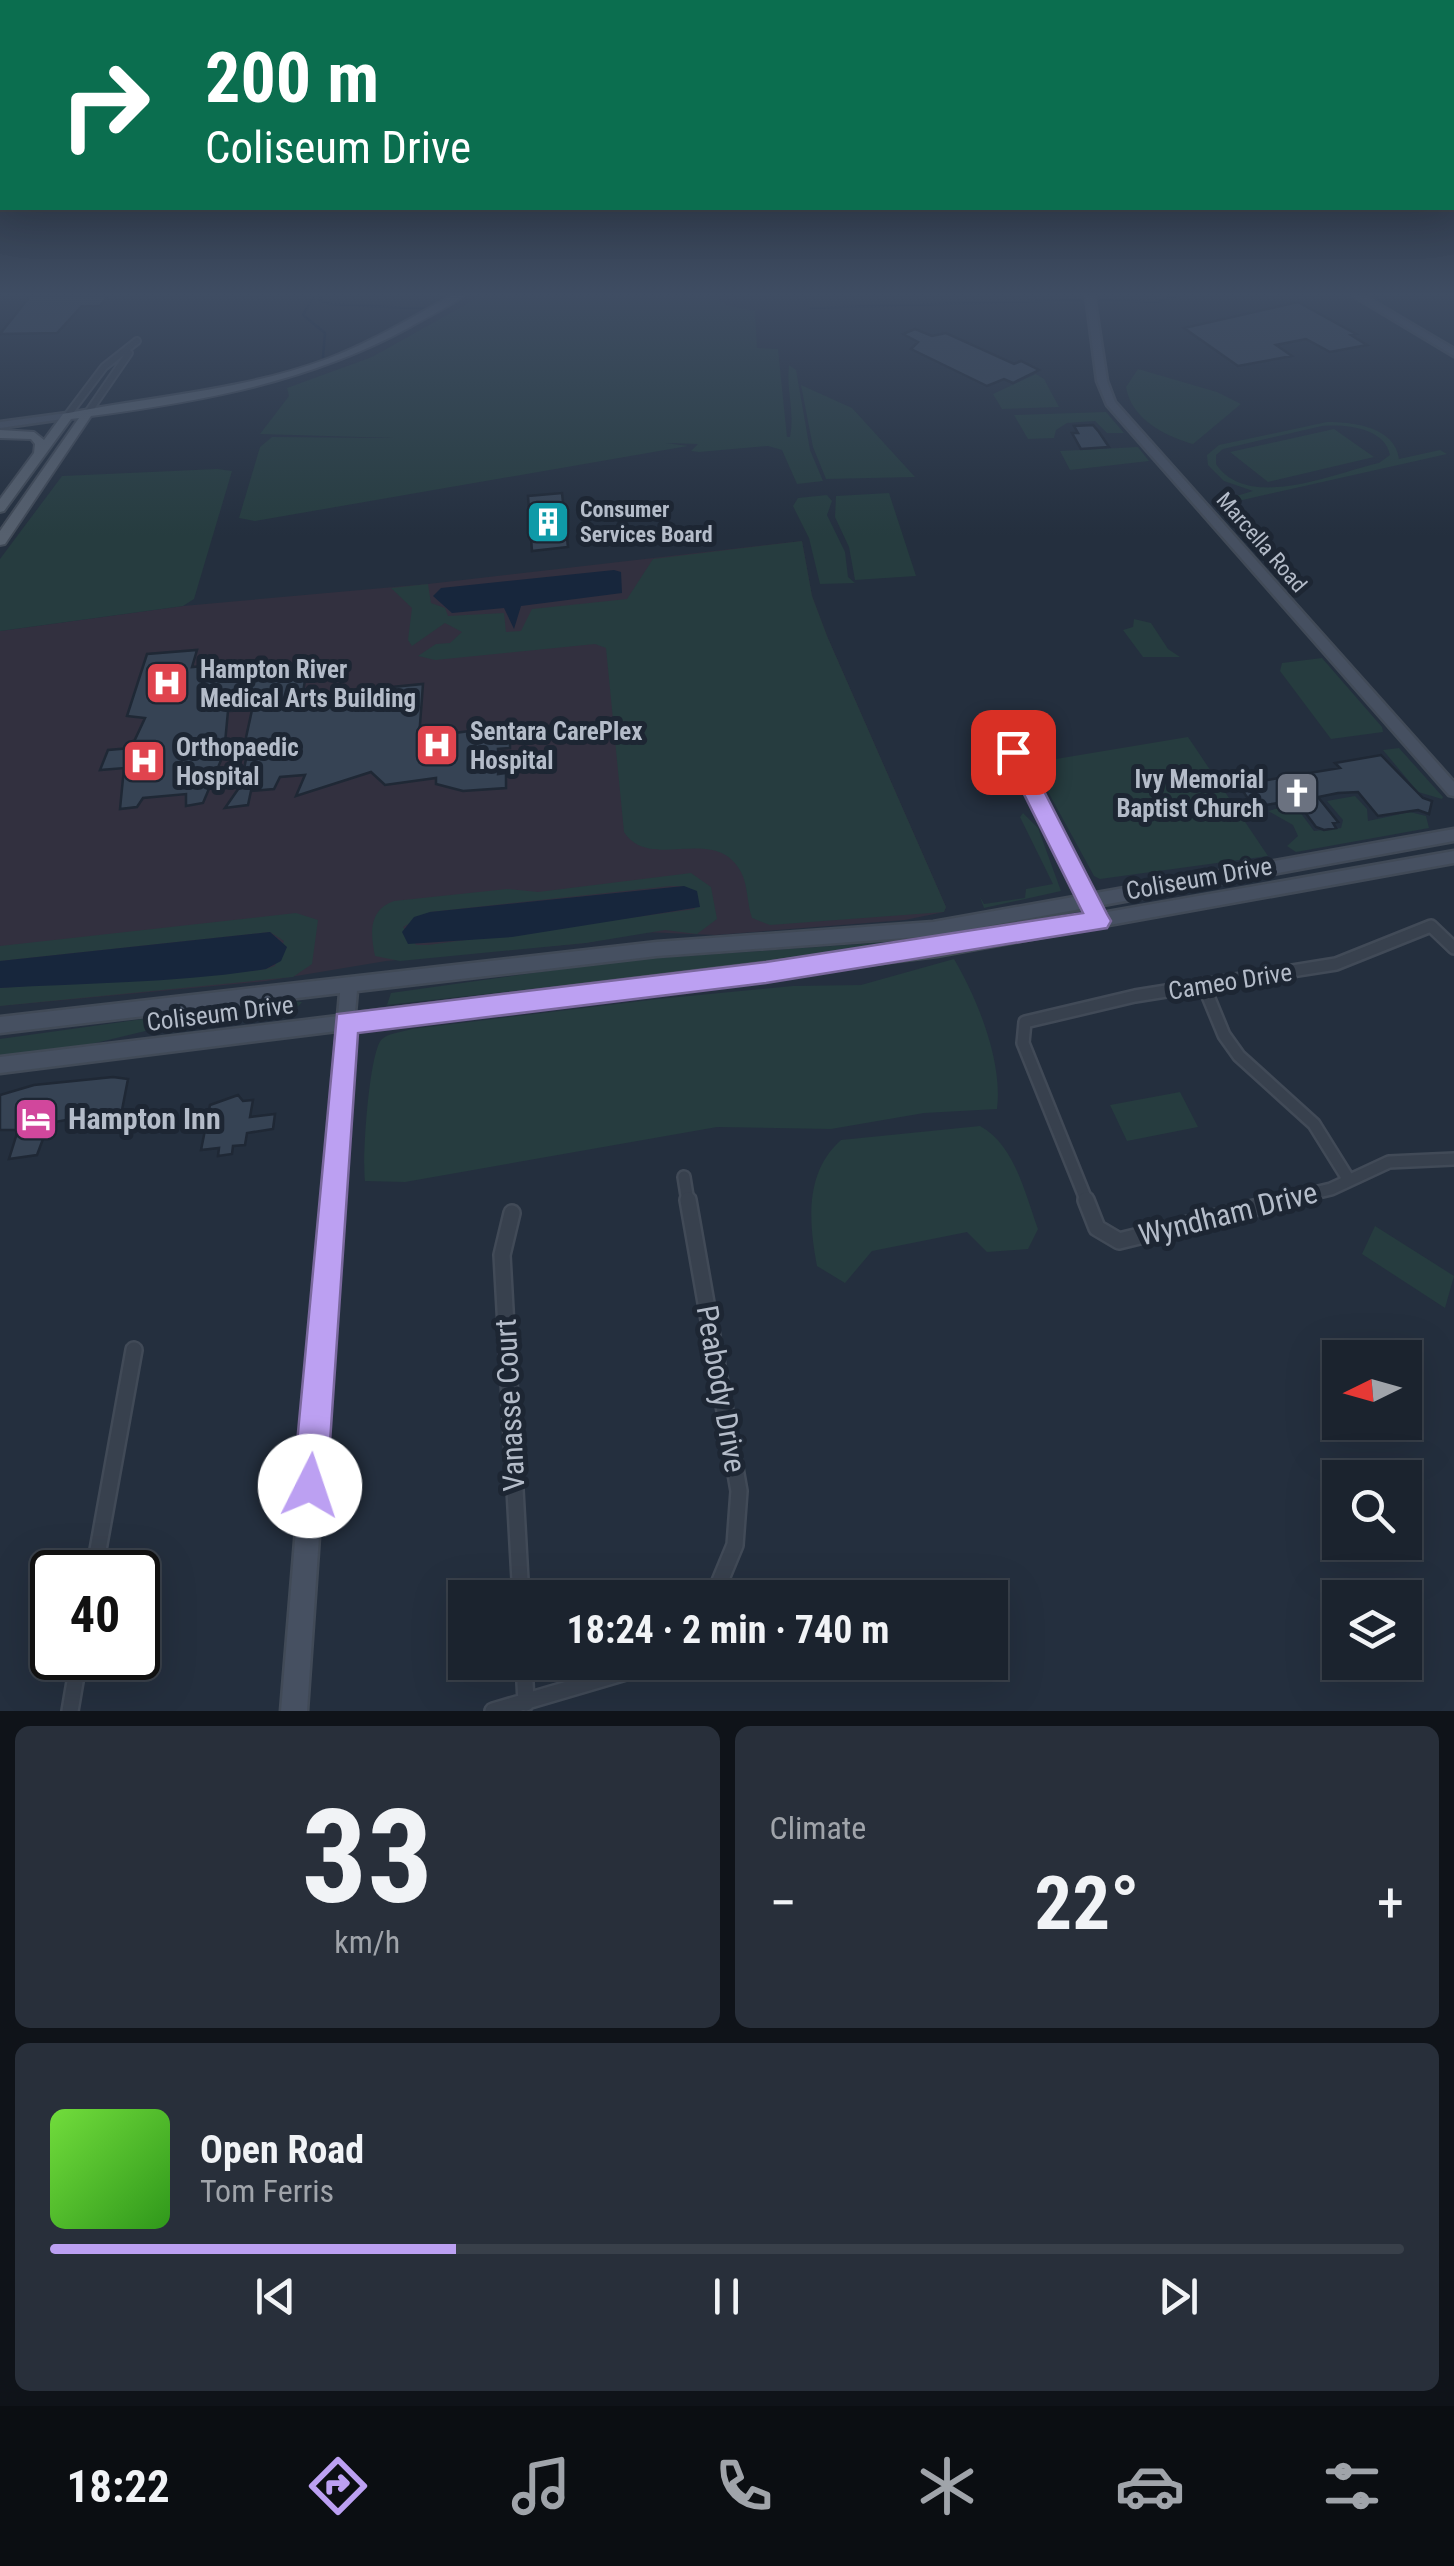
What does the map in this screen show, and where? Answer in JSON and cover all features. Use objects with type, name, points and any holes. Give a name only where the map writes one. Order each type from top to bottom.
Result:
[{"type":"main road","points":[[31,497],[84,430],[132,412],[282,376]]},
{"type":"main road","points":[[0,508],[64,421],[221,400],[307,376]]},
{"type":"main road","points":[[101,394],[108,402],[132,412]]},
{"type":"main road","points":[[0,541],[84,418]]},
{"type":"main road","points":[[0,431],[34,436],[41,444],[40,453]]},
{"type":"street","points":[[0,431],[64,421],[97,376]]},
{"type":"street","points":[[84,418],[114,376]]},
{"type":"street","name":"Marcella Road","points":[[1101,376],[1110,403],[1454,791]]},
{"type":"street","points":[[1013,752],[1099,921]]},
{"type":"street","name":"Coliseum Drive","points":[[0,1024],[657,950],[933,929],[1454,835]]},
{"type":"street","name":"Coliseum Drive","points":[[0,1065],[766,973],[1099,921],[1454,856]]},
{"type":"street","name":"Cameo Drive","points":[[1025,1022],[1203,984],[1336,964],[1431,926],[1454,948]]},
{"type":"street","points":[[1203,984],[1224,1035],[1239,1056],[1314,1124],[1347,1177]]},
{"type":"street","points":[[294,1711],[349,985]]},
{"type":"street","points":[[0,1033],[110,1020],[216,999]]},
{"type":"street","name":"Wyndham Drive","points":[[1025,1022],[1023,1044],[1098,1228],[1119,1240],[1332,1189],[1347,1177],[1397,1160],[1454,1160]]},
{"type":"street","name":"Peabody Drive","points":[[684,1177],[739,1491],[735,1545],[721,1580]]},
{"type":"street","name":"Vanasse Court","points":[[512,1213],[502,1255],[519,1580]]},
{"type":"street","points":[[98,1550],[134,1350]]},
{"type":"street","points":[[70,1711],[75,1680]]},
{"type":"street","points":[[525,1680],[526,1703]]},
{"type":"street","points":[[494,1711],[601,1680]]},
{"type":"shaded area","name":"Sentara CarePlex Hospital","points":[[802,541],[812,596],[827,636],[946,907],[944,912],[905,920],[715,935],[643,932],[586,943],[386,961],[266,981],[0,1006],[0,631],[183,606],[428,584]]},
{"type":"green space","points":[[320,376],[781,376],[790,437],[789,376],[797,376],[810,450],[823,481],[797,484],[782,450],[768,446],[699,452],[691,451],[698,444],[666,443],[688,446],[255,521],[239,518],[260,447],[272,437],[393,438],[260,434],[289,396],[287,388]]},
{"type":"green space","points":[[1039,376],[1059,407],[1002,409],[993,394]]},
{"type":"green space","points":[[1133,376],[1162,376],[1217,392],[1241,404],[1193,444],[1161,431],[1142,417],[1126,387]]},
{"type":"green space","points":[[801,385],[852,408],[915,477],[826,479],[813,447]]},
{"type":"green space","points":[[1106,412],[1124,433],[1107,433],[1095,421],[1067,423],[1056,430],[1054,438],[1028,439],[1014,415]]},
{"type":"green space","points":[[1338,422],[1382,433],[1396,448],[1399,459],[1440,450],[1447,454],[1238,501],[1233,497],[1253,491],[1224,481],[1208,465],[1207,455],[1219,445]],"holes":[[[1332,426],[1373,433],[1387,446],[1390,455],[1379,463],[1317,480],[1270,487],[1249,486],[1230,478],[1216,464],[1216,455],[1223,449]]]},
{"type":"green space","points":[[1334,429],[1374,457],[1268,482],[1230,452]]},
{"type":"green space","points":[[1138,447],[1149,461],[1070,470],[1060,451]]},
{"type":"green space","points":[[232,471],[194,599],[183,606],[0,631],[0,559],[62,476]]},
{"type":"green space","points":[[889,493],[916,576],[855,580],[849,547],[835,517],[836,496]]},
{"type":"green space","points":[[827,495],[832,501],[827,515],[845,552],[848,577],[855,583],[820,584],[809,538],[793,506],[798,498]]},
{"type":"green space","points":[[802,541],[812,596],[827,636],[946,907],[944,912],[770,925],[752,918],[743,877],[730,858],[700,849],[650,849],[624,832],[606,648],[595,644],[435,660],[418,656],[436,644],[450,643],[462,632],[445,623],[412,646],[408,640],[412,608],[391,588],[428,584],[431,603],[445,608],[448,616],[504,613],[506,632],[521,631],[532,609],[627,599],[653,559]]},
{"type":"green space","points":[[1134,619],[1151,623],[1168,649],[1180,657],[1143,657],[1123,630],[1133,627]]},
{"type":"green space","points":[[1322,658],[1383,732],[1331,739],[1280,671],[1282,663]]},
{"type":"green space","points":[[1188,737],[1268,856],[1100,879],[1094,876],[1040,777],[1042,768],[1056,759]]},
{"type":"green space","points":[[1399,748],[1442,799],[1418,792],[1383,750]]},
{"type":"green space","points":[[1355,796],[1367,809],[1368,821],[1410,812],[1426,816],[1429,828],[1296,852],[1287,846],[1298,836],[1293,825],[1268,811],[1294,804],[1314,831],[1341,828],[1343,820],[1327,801]]},
{"type":"green space","points":[[1023,813],[1038,828],[1061,891],[984,908],[980,897],[984,904],[1025,898],[1026,889],[1053,884],[1020,817]]},
{"type":"green space","points":[[691,873],[711,887],[717,919],[697,934],[665,930],[586,943],[400,961],[375,956],[373,923],[380,910],[394,901],[507,889],[538,892]],"holes":[[[684,886],[695,909],[428,945],[416,945],[403,927],[430,912]]]},
{"type":"green space","points":[[296,913],[318,920],[312,964],[293,977],[0,1006],[0,988],[266,969],[275,966],[284,941],[270,932],[0,961],[0,946]]},
{"type":"green space","points":[[1000,925],[915,946],[387,1005],[391,993],[626,960],[891,942]]},
{"type":"green space","points":[[954,959],[987,1032],[996,1072],[997,1109],[924,1113],[831,1129],[717,1127],[405,1182],[365,1181],[373,1063],[377,1048],[388,1035],[658,999],[793,986],[861,985]]},
{"type":"green space","points":[[279,1000],[302,1002],[294,1011],[166,1026],[75,1048],[0,1058],[0,1039]]},
{"type":"green space","points":[[1180,1092],[1198,1127],[1127,1141],[1110,1105]]},
{"type":"green space","points":[[980,1126],[1002,1145],[1023,1186],[1038,1229],[1028,1249],[987,1252],[967,1232],[872,1251],[845,1283],[817,1266],[811,1216],[815,1183],[829,1153],[841,1140]]},
{"type":"green space","points":[[1375,1226],[1454,1276],[1445,1308],[1362,1254]]},
{"type":"water","points":[[621,572],[622,593],[521,606],[514,629],[504,608],[452,613],[433,596],[441,588]]},
{"type":"water","points":[[684,886],[697,891],[700,907],[512,937],[408,944],[402,932],[414,917],[430,912]]},
{"type":"water","points":[[270,932],[287,947],[281,961],[266,969],[167,980],[0,988],[0,961]]},
{"type":"building","points":[[966,376],[1027,376],[1013,383],[1004,379],[987,386]]},
{"type":"building","points":[[1093,425],[1109,447],[1081,449],[1072,433],[1078,433],[1074,426]]},
{"type":"building","name":"Consumer Services Board","points":[[562,493],[568,547],[532,551],[528,496]]},
{"type":"building","points":[[197,650],[192,667],[204,666],[202,673],[308,663],[303,692],[310,695],[423,684],[419,738],[498,727],[498,739],[510,738],[510,748],[498,749],[498,774],[506,773],[506,788],[463,791],[436,784],[436,778],[385,785],[371,772],[296,796],[305,775],[280,777],[274,789],[251,791],[248,805],[225,808],[241,785],[246,759],[242,756],[222,758],[203,803],[186,806],[186,794],[143,798],[137,807],[120,809],[124,768],[100,770],[108,750],[131,748],[145,718],[127,716],[147,654]],"holes":[[[252,710],[245,742],[225,743],[228,711]]]},
{"type":"building","name":"Ivy Memorial Baptist Church","points":[[1381,755],[1423,798],[1432,801],[1429,814],[1418,810],[1378,816],[1358,792],[1338,793],[1318,797],[1338,822],[1333,823],[1336,828],[1324,830],[1316,827],[1296,800],[1254,807],[1242,790],[1259,787],[1255,782],[1340,768],[1335,763]]},
{"type":"building","name":"Hampton Inn","points":[[128,1079],[122,1110],[49,1123],[37,1155],[9,1159],[18,1130],[0,1130],[0,1095],[34,1085]]},
{"type":"building","points":[[238,1095],[243,1101],[253,1100],[250,1117],[275,1114],[273,1129],[247,1133],[245,1145],[233,1146],[232,1154],[218,1156],[219,1148],[201,1150],[210,1105]]},
{"type":"place","name":"Consumer Services Board","points":[[548,522]]},
{"type":"place","name":"Hampton River Medical Arts Building","points":[[167,683]]},
{"type":"place","name":"Sentara CarePlex Hospital","points":[[437,745]]},
{"type":"place","name":"Orthopaedic Hospital","points":[[144,761]]},
{"type":"place","name":"Ivy Memorial Baptist Church","points":[[1297,793]]},
{"type":"place","name":"Hampton Inn","points":[[36,1119]]},
{"type":"route","points":[[310,1486],[346,1022],[766,973],[1099,921],[1022,763],[1013,752]]}]
